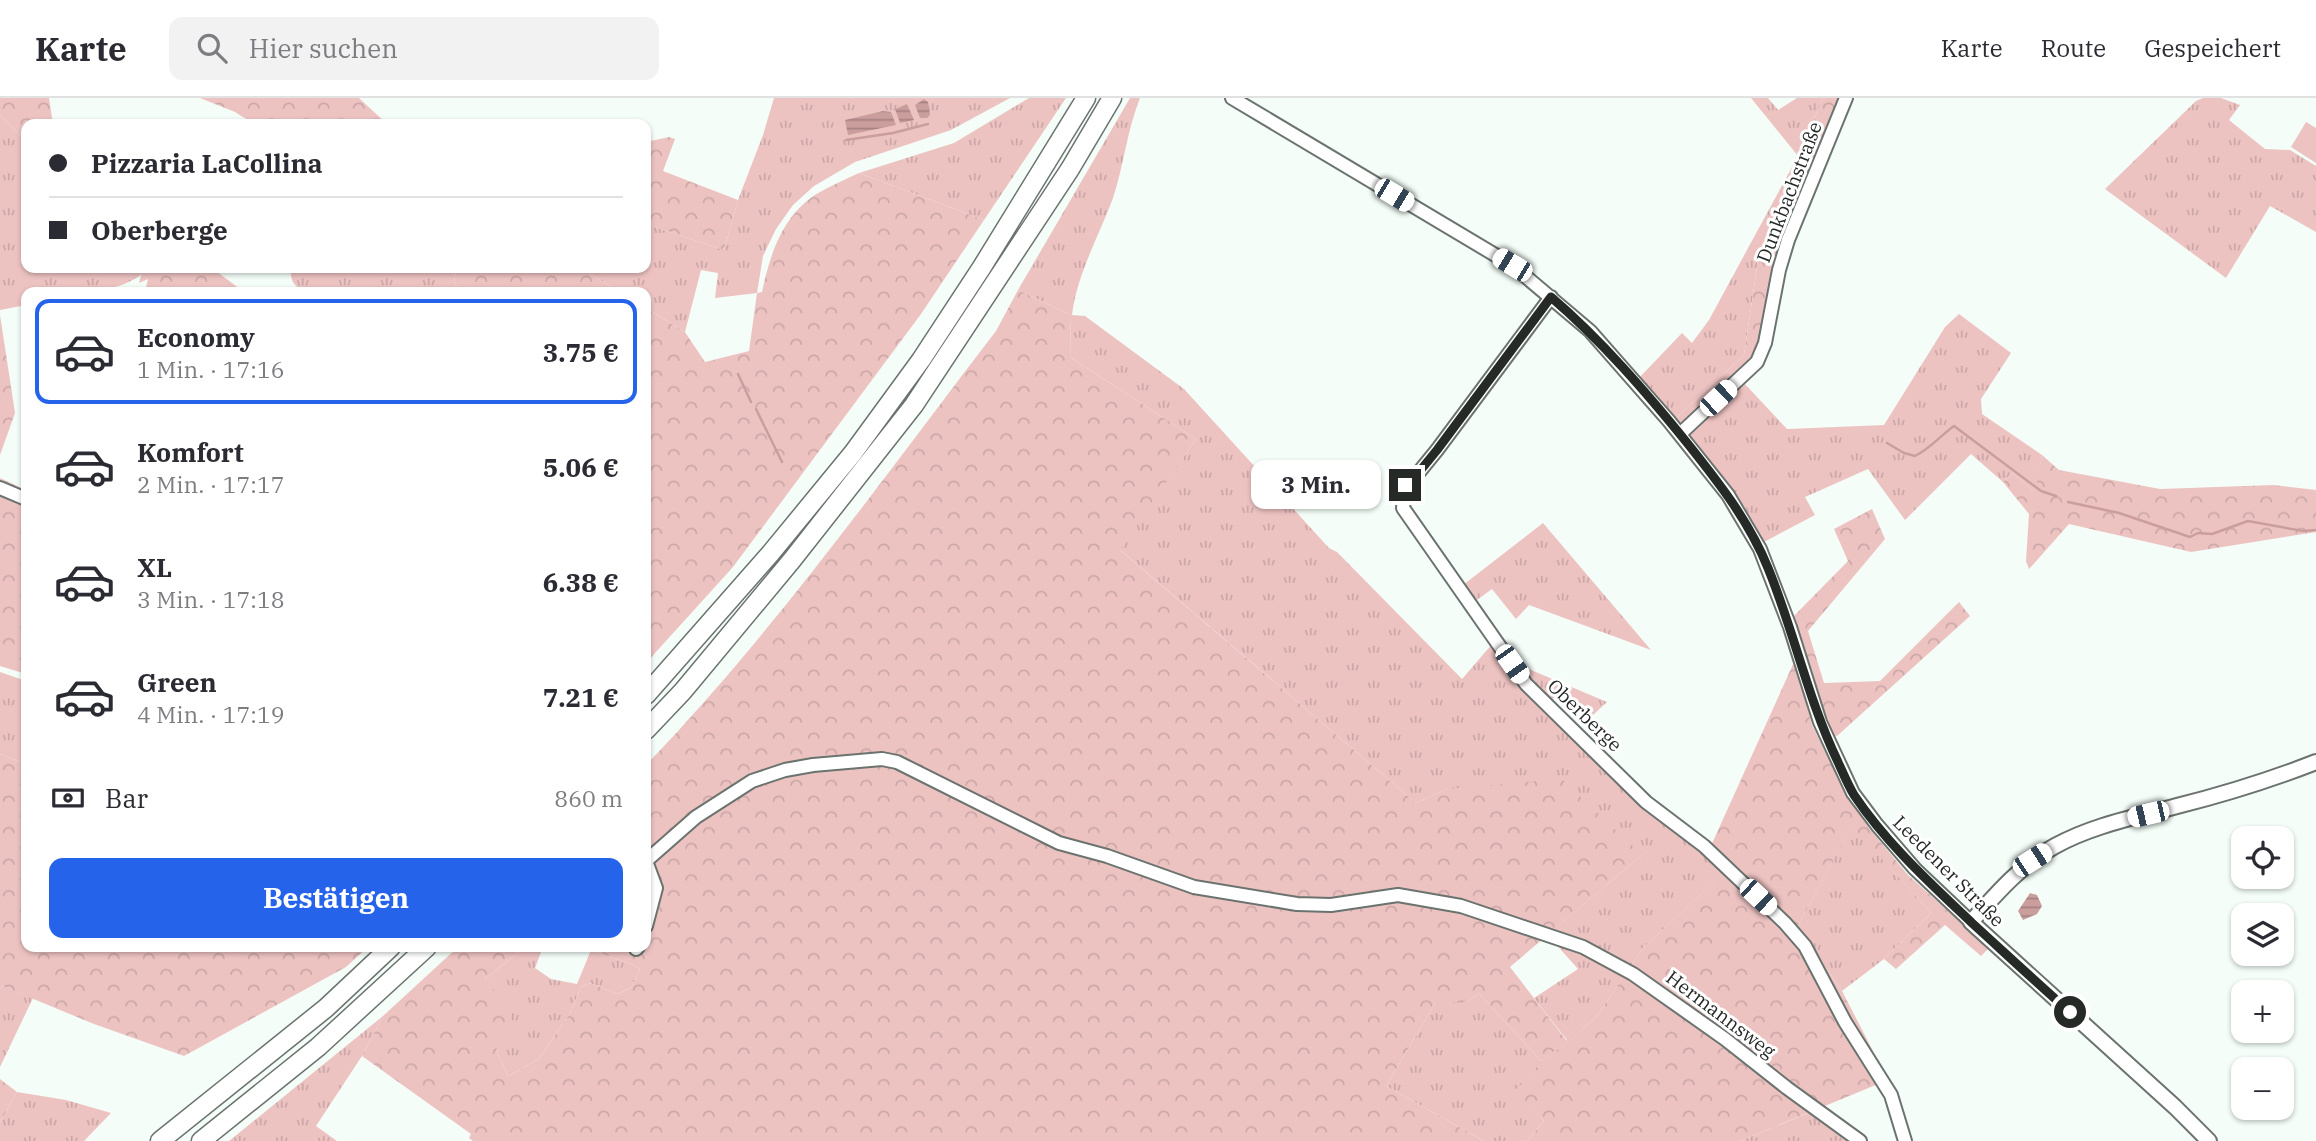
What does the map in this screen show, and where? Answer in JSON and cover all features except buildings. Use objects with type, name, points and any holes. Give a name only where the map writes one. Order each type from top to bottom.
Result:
[{"type":"highway","points":[[651,689],[771,554],[853,453],[920,359],[1051,157],[1086,98]]},
{"type":"highway","points":[[651,725],[683,691],[792,560],[914,405],[1070,169],[1112,98]]},
{"type":"highway","points":[[160,1141],[256,1067],[326,1008],[386,952]]},
{"type":"highway","points":[[201,1141],[318,1047],[422,952]]},
{"type":"main road","points":[[1971,922],[2032,860],[2082,832],[2239,790],[2316,762]]},
{"type":"main road","name":"Leedener Straße","points":[[1971,922],[2183,1114],[2209,1141]]},
{"type":"street","name":"Leedener Straße","points":[[1232,98],[1512,265],[1590,331],[1680,434],[1728,495],[1760,550],[1790,626],[1819,722],[1853,793],[1915,869],[1971,922]]},
{"type":"street","name":"Dunkbachstraße","points":[[1680,434],[1757,362],[1765,343],[1779,270],[1788,240],[1846,98]]},
{"type":"street","name":"Oberberge","points":[[1551,297],[1437,450],[1405,485],[1403,508],[1526,684],[1646,802],[1704,846],[1785,923],[1805,946],[1845,1021],[1891,1095],[1905,1141]]},
{"type":"street","points":[[0,488],[21,497]]},
{"type":"street","name":"Hermannsweg","points":[[651,856],[696,817],[752,781],[785,770],[813,765],[882,758],[912,768],[1059,843],[1107,856],[1194,887],[1297,904],[1331,905],[1398,895],[1461,906],[1583,947],[1633,974],[1725,1039],[1860,1141]]},
{"type":"street","points":[[651,874],[656,888],[651,907]]},
{"type":"green space","points":[[0,98],[49,98],[52,119],[21,119],[21,136],[0,115]]},
{"type":"green space","points":[[200,98],[359,98],[382,119],[246,119]]},
{"type":"green space","points":[[774,98],[1010,98],[951,130],[855,162],[814,186],[793,205],[776,229],[763,256],[757,293],[715,298],[718,273],[701,270],[685,332],[651,311],[651,287],[612,287],[588,273],[651,273],[651,226],[724,250],[738,200]]},
{"type":"green space","points":[[1029,98],[1066,98],[984,220],[859,173],[954,143]]},
{"type":"green space","points":[[1130,98],[1140,98],[1113,198],[1083,270],[1072,315],[1085,316],[1184,389],[1329,548],[1337,552],[1462,679],[1493,643],[1725,872],[1643,948],[1631,966],[1581,940],[1552,931],[1642,855],[1447,789],[1416,803],[1119,549],[1196,439],[1070,357],[1071,315],[1018,290]]},
{"type":"green space","points":[[1751,98],[1768,98],[1778,110],[1797,98],[1823,98],[1798,156]]},
{"type":"green space","points":[[1823,98],[1842,98],[1760,343],[1753,359],[1683,425],[1676,418],[1744,355],[1758,260]]},
{"type":"green space","points":[[2203,98],[2221,98],[2240,105],[2229,120],[2265,149],[2290,150],[2316,166],[2316,232],[2270,206],[2226,278],[2105,189],[2196,101]]},
{"type":"green space","points":[[0,115],[21,136],[21,273],[142,273],[114,287],[21,287],[21,306],[0,310]]},
{"type":"green space","points":[[2306,122],[2316,128],[2316,163],[2291,147]]},
{"type":"green space","points":[[669,137],[675,139],[663,171],[738,200],[724,250],[651,226],[651,141]]},
{"type":"green space","points":[[1798,156],[1758,260],[1744,355],[1676,418],[1638,379],[1682,333],[1692,343],[1709,320]]},
{"type":"green space","points":[[859,173],[984,220],[921,314],[733,567],[651,657],[651,311],[685,332],[705,362],[749,351],[757,293],[762,292],[769,263],[780,236],[796,211],[825,189]]},
{"type":"green space","points":[[142,273],[219,273],[237,287],[146,287],[148,279],[139,283]]},
{"type":"green space","points":[[291,273],[456,273],[454,281],[457,287],[298,287]]},
{"type":"green space","points":[[456,273],[588,273],[612,287],[457,287],[454,281]]},
{"type":"green space","points":[[1018,290],[1071,315],[1070,357],[1196,439],[1120,550],[1416,803],[1447,789],[1562,779],[1642,855],[1510,967],[1567,1041],[1541,1061],[1479,993],[1468,1002],[1436,1002],[1386,1086],[1484,1141],[473,1141],[469,1138],[471,1134],[362,1056],[383,1016],[453,952],[519,952],[485,979],[487,987],[499,992],[511,1019],[496,1050],[508,1076],[539,1059],[570,1013],[581,987],[590,983],[617,994],[631,988],[640,969],[597,952],[651,952],[651,760],[784,608],[996,331]]},
{"type":"green space","points":[[1959,314],[2011,353],[1981,399],[1982,414],[2042,455],[2036,493],[2012,473],[2003,482],[1971,454],[1905,520],[1868,469],[1805,497],[1815,515],[1764,542],[1689,435],[1743,382],[1787,429],[1884,425],[1945,327]]},
{"type":"green space","points":[[0,315],[15,413],[0,455]]},
{"type":"green space","points":[[2042,455],[2059,470],[2160,489],[2274,485],[2316,490],[2316,532],[2191,552],[2069,524],[2029,569],[2026,561],[2029,514],[2003,482],[2012,473],[2035,492]]},
{"type":"green space","points":[[0,478],[21,488],[21,672],[0,666]]},
{"type":"green space","points":[[1872,509],[1885,539],[1808,631],[1824,683],[1880,681],[1959,602],[1970,616],[1837,736],[1832,735],[1792,618],[1848,561],[1834,529]]},
{"type":"green space","points":[[1543,523],[1651,650],[1529,605],[1516,619],[1492,589],[1474,602],[1463,585]]},
{"type":"green space","points":[[1795,660],[1812,725],[1844,790],[1869,828],[1908,875],[1989,948],[1981,956],[1945,925],[1896,969],[1884,959],[1931,913],[1852,826],[1797,927],[1842,991],[1888,1080],[1740,1141],[1527,1141],[1544,1121],[1513,1092],[1597,1016],[1643,948],[1730,867],[1710,848]]},
{"type":"green space","points":[[1517,664],[1607,702],[1593,715],[1562,688],[1550,702]]},
{"type":"green space","points":[[0,672],[21,679],[21,762],[0,754]]},
{"type":"green space","points":[[0,754],[21,762],[21,952],[362,952],[346,967],[184,1056],[94,1024],[2,986],[0,989]]},
{"type":"green space","points":[[1852,825],[1931,913],[1884,959],[1842,991],[1797,927]]},
{"type":"green space","points":[[1554,942],[1627,972],[1597,1016],[1514,1092],[1544,1121],[1527,1141],[1484,1141],[1386,1086],[1436,1002],[1468,1002],[1479,993],[1541,1061],[1567,1040],[1534,998],[1578,969]]},
{"type":"green space","points":[[519,952],[541,952],[535,968],[551,979],[577,984],[590,952],[597,952],[640,969],[631,988],[617,994],[590,983],[581,987],[570,1013],[539,1059],[508,1076],[496,1050],[485,979]]},
{"type":"green space","points":[[2,986],[33,998],[0,1067],[0,989]]},
{"type":"green space","points":[[383,1016],[362,1056],[316,1126],[337,1141],[229,1141]]},
{"type":"green space","points":[[0,1079],[17,1092],[0,1122]]},
{"type":"green space","points":[[17,1092],[66,1100],[111,1113],[84,1141],[0,1141],[0,1122]]},
{"type":"green space","points":[[1813,1111],[1853,1141],[1740,1141]]},
{"type":"shaded area","points":[[924,99],[928,102],[930,115],[920,118],[915,105]]},
{"type":"shaded area","points":[[907,104],[914,120],[900,123],[895,109]]},
{"type":"shaded area","points":[[883,111],[891,112],[896,125],[848,135],[845,120]]},
{"type":"shaded area","points":[[2030,893],[2037,895],[2042,906],[2037,914],[2023,920],[2018,911]]},
{"type":"waterway","points":[[846,140],[893,133],[928,124]]},
{"type":"waterway","points":[[738,374],[751,402]]},
{"type":"waterway","points":[[756,409],[782,462]]},
{"type":"waterway","points":[[1887,443],[1915,456],[1954,426],[2041,491],[2056,496]]},
{"type":"waterway","points":[[2068,502],[2119,513],[2190,537],[2198,533],[2212,534],[2248,521],[2303,531],[2316,530]]},
{"type":"route","points":[[1405,485],[1437,450],[1551,297],[1589,330],[1617,361],[1728,495],[1769,569],[1790,626],[1819,722],[1853,793],[1915,869],[2070,1012]]}]
